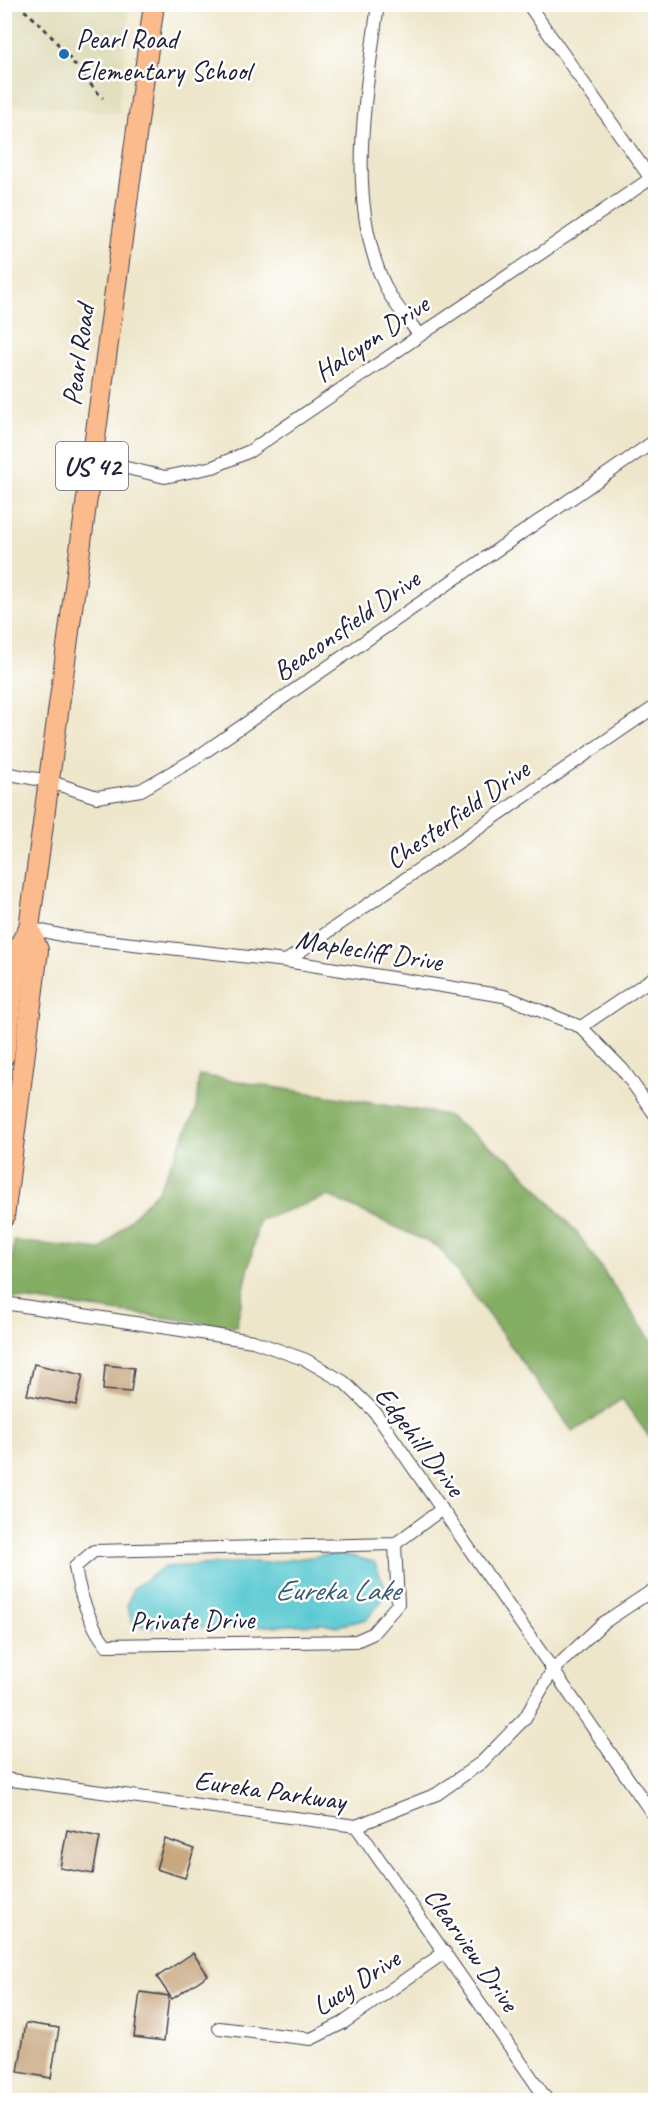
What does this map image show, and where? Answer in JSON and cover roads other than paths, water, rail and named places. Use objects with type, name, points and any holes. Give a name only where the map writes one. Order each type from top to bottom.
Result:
[{"type":"main road","name":"Pearl Road","points":[[4,1056],[19,946],[29,928],[154,4]]},
{"type":"main road","name":"Pearl Road","points":[[4,1217],[38,950],[29,928]]},
{"type":"street","points":[[378,4],[361,139],[368,237],[387,290],[419,335]]},
{"type":"street","points":[[528,4],[654,180]]},
{"type":"street","name":"Halcyon Drive","points":[[93,460],[165,477],[213,467],[250,451],[419,335],[654,180]]},
{"type":"street","name":"Beaconsfield Drive","points":[[4,773],[48,781],[97,796],[141,790],[193,760],[656,440]]},
{"type":"street","name":"Chesterfield Drive","points":[[286,961],[656,706]]},
{"type":"street","name":"Maplecliff Drive","points":[[29,928],[70,937],[286,961],[504,996],[581,1027],[623,1070],[656,1116]]},
{"type":"street","points":[[581,1027],[656,976]]},
{"type":"street","name":"Edgehill Drive","points":[[4,1303],[253,1341],[306,1360],[344,1382],[374,1411],[656,1820]]},
{"type":"street","points":[[395,1545],[442,1509]]},
{"type":"street","name":"Private Drive","points":[[395,1545],[398,1604],[372,1634],[356,1641],[106,1645],[89,1614],[75,1567],[94,1551],[395,1545]]},
{"type":"street","name":"Eureka Parkway","points":[[4,1779],[356,1826],[437,1794],[482,1762],[525,1718],[552,1671],[603,1623],[656,1588]]},
{"type":"street","name":"Clearview Drive","points":[[356,1826],[547,2100]]},
{"type":"street","name":"Lucy Drive","points":[[219,2028],[311,2039],[343,2024],[445,1952]]},
{"type":"water","name":"Eureka Lake","points":[[339,1553],[374,1562],[384,1584],[382,1600],[367,1619],[337,1626],[324,1624],[206,1628],[197,1626],[151,1627],[133,1624],[127,1607],[133,1588],[165,1567],[267,1563]]},
{"type":"place","name":"Pearl Road Elementary School","points":[[64,54]]}]
